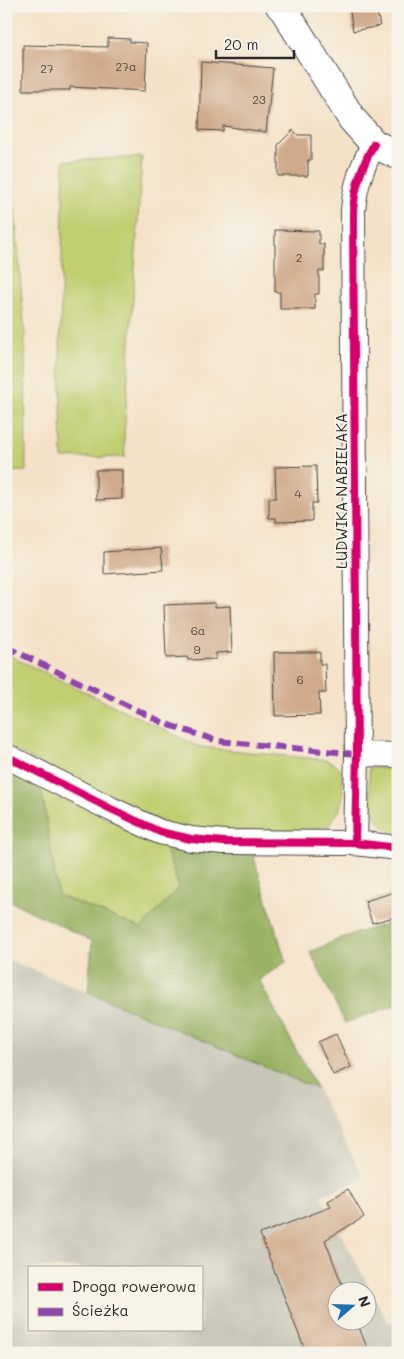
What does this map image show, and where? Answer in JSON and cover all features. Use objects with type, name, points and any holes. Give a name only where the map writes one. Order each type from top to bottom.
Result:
[{"type":"street","points":[[280,6],[352,119],[386,149]]},
{"type":"street","name":"LUDWIKA NABIELAKA","points":[[355,843],[357,754],[353,210],[360,171],[386,149]]},
{"type":"street","points":[[357,754],[398,755]]},
{"type":"street","points":[[6,756],[160,832],[191,839],[224,842],[355,843],[398,848]]},
{"type":"shaded area","points":[[6,959],[183,1031],[317,1089],[364,1178],[321,1196],[366,1282],[326,1282],[326,1332],[376,1332],[376,1300],[388,1323],[396,1320],[398,1325],[398,1353],[6,1353]]},
{"type":"green space","points":[[142,157],[124,438],[125,457],[62,458],[60,340],[64,161]]},
{"type":"green space","points":[[6,186],[13,186],[25,336],[26,471],[6,472]]},
{"type":"green space","points":[[6,654],[200,747],[327,760],[338,766],[342,775],[343,795],[339,811],[328,826],[307,831],[201,831],[173,826],[104,797],[6,746]]},
{"type":"green space","points":[[369,768],[398,768],[398,837],[380,823],[375,816],[370,799]]},
{"type":"green space","points":[[6,770],[41,787],[58,895],[141,928],[179,888],[165,846],[253,855],[286,962],[259,980],[317,1089],[88,992],[92,941],[6,899]]},
{"type":"green space","points":[[41,787],[165,846],[179,888],[141,929],[58,895]]},
{"type":"green space","points":[[398,920],[398,1004],[345,1023],[310,952],[341,938]]},
{"type":"building","points":[[349,6],[376,6],[380,26],[353,31]]},
{"type":"building","points":[[108,38],[130,39],[130,42],[147,43],[145,91],[70,87],[70,90],[23,90],[23,45],[108,47]]},
{"type":"building","points":[[201,62],[273,68],[266,132],[223,126],[223,131],[199,130]]},
{"type":"building","points":[[293,130],[298,135],[311,135],[311,160],[308,160],[308,176],[278,176],[278,145]]},
{"type":"building","points":[[275,230],[319,231],[319,244],[324,244],[324,271],[319,271],[319,294],[315,294],[315,309],[280,309],[280,292],[275,292]]},
{"type":"building","points":[[316,466],[317,503],[312,503],[312,521],[276,522],[276,518],[269,518],[269,498],[276,498],[275,467]]},
{"type":"building","points":[[96,470],[122,470],[122,499],[96,500]]},
{"type":"building","points":[[161,548],[163,570],[104,574],[104,552]]},
{"type":"building","points":[[215,603],[215,607],[230,606],[232,652],[216,653],[216,659],[188,660],[187,657],[166,658],[164,605]]},
{"type":"building","points":[[274,652],[320,652],[320,664],[325,664],[326,693],[319,693],[320,715],[275,716]]},
{"type":"building","points":[[398,891],[398,916],[372,923],[365,901]]},
{"type":"building","points":[[336,1034],[351,1067],[333,1075],[318,1042]]},
{"type":"building","points":[[348,1189],[364,1217],[325,1240],[341,1282],[326,1282],[326,1332],[361,1332],[369,1353],[306,1353],[260,1234],[331,1207],[328,1201]]},
{"type":"marked path","points":[[6,647],[166,724],[218,741],[357,754]]},
{"type":"cycle path","points":[[355,843],[357,754],[353,211],[355,193],[360,176],[374,144]]},
{"type":"cycle path","points":[[6,756],[160,832],[191,839],[224,842],[355,843],[398,848]]}]
